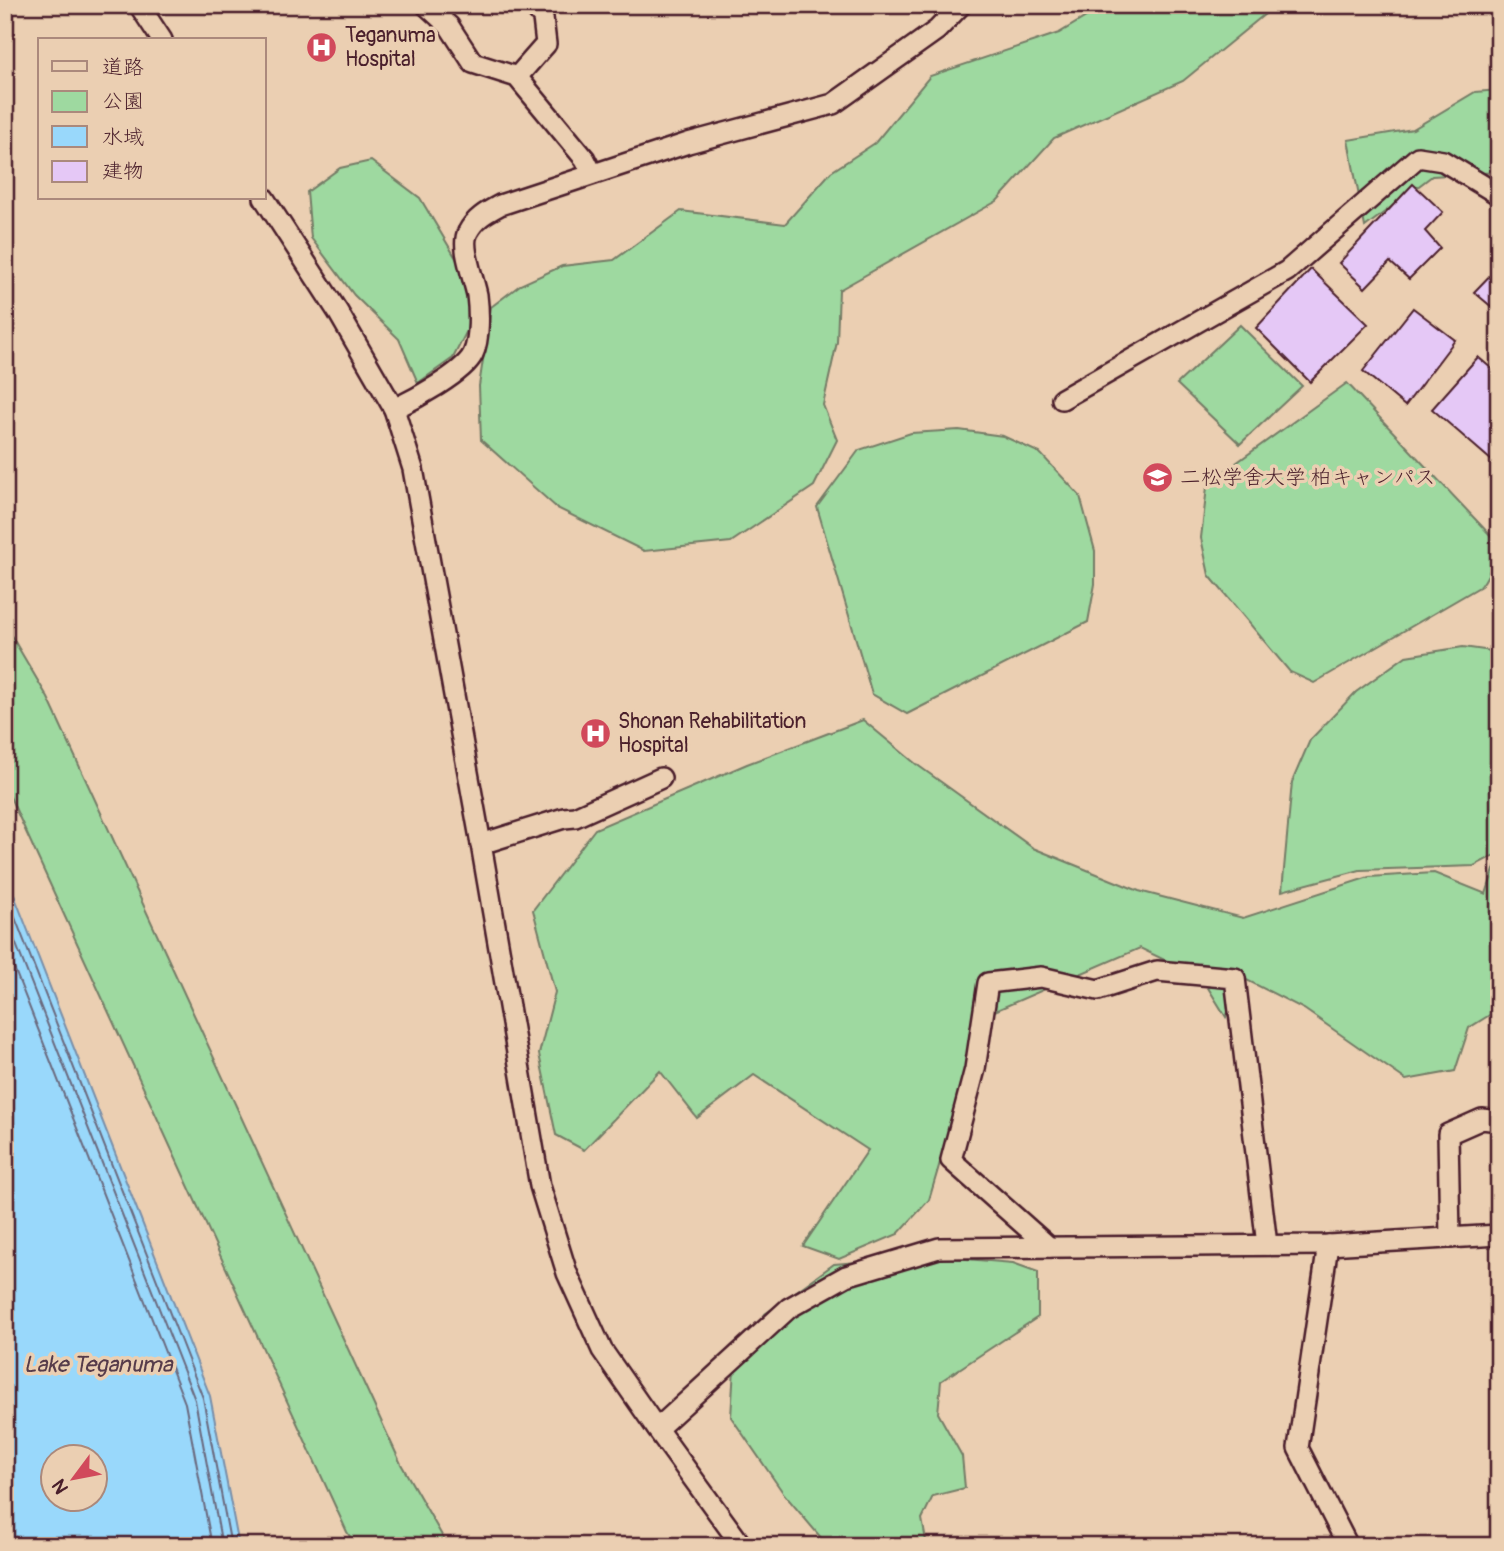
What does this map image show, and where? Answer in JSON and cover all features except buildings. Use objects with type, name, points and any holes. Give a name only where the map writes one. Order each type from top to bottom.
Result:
[{"type":"street","points":[[139,5],[161,38]]},
{"type":"street","points":[[426,5],[449,26],[473,63],[517,77],[585,159],[592,173]]},
{"type":"street","points":[[517,77],[546,44],[543,18],[533,5]]},
{"type":"street","points":[[394,409],[421,396],[473,355],[478,333],[477,297],[467,256],[466,235],[476,220],[500,205],[592,173],[833,103],[937,30],[961,5]]},
{"type":"street","points":[[1062,399],[1287,271],[1418,158],[1443,161],[1499,195]]},
{"type":"street","points":[[265,200],[338,312],[394,409],[413,469],[540,1186],[567,1273],[602,1350],[743,1546]]},
{"type":"street","points":[[481,844],[575,817],[661,778]]},
{"type":"street","points":[[1049,1247],[951,1160],[975,1069],[988,983],[1041,977],[1098,990],[1157,971],[1235,978],[1267,1245]]},
{"type":"street","points":[[1450,1238],[1448,1134],[1482,1119],[1499,1121]]},
{"type":"street","points":[[657,1429],[789,1308],[846,1276],[939,1248],[1328,1245],[1499,1235]]},
{"type":"street","points":[[1328,1245],[1298,1448],[1348,1546]]},
{"type":"green space","points":[[1106,5],[1276,5],[1183,81],[1054,138],[997,201],[839,290],[837,342],[823,405],[837,440],[814,486],[731,542],[644,551],[557,508],[481,440],[479,386],[491,307],[520,285],[562,266],[614,260],[681,211],[785,224],[831,172],[875,143],[930,76],[1059,33]]},
{"type":"green space","points":[[1499,90],[1499,172],[1432,176],[1365,227],[1348,140],[1413,129],[1475,92]]},
{"type":"green space","points":[[371,161],[420,198],[463,270],[474,317],[453,358],[418,383],[399,339],[354,295],[311,238],[307,192],[340,168]]},
{"type":"green space","points":[[1240,325],[1302,386],[1240,444],[1177,384]]},
{"type":"green space","points":[[1347,383],[1493,538],[1493,558],[1488,575],[1481,586],[1314,683],[1290,672],[1209,575],[1201,538],[1207,487],[1218,476]]},
{"type":"green space","points":[[959,430],[1003,436],[1040,453],[1080,496],[1095,551],[1095,584],[1088,622],[907,714],[872,694],[817,507],[859,450],[911,433]]},
{"type":"green space","points":[[5,625],[48,698],[401,1464],[448,1546],[356,1546],[347,1532],[5,786]]},
{"type":"green space","points":[[1463,647],[1499,652],[1499,853],[1474,866],[1360,870],[1282,891],[1292,782],[1310,740],[1356,692],[1406,656]]},
{"type":"green space","points":[[863,720],[916,764],[1033,848],[1139,891],[1243,918],[1369,877],[1434,873],[1486,894],[1499,855],[1499,1009],[1469,1028],[1455,1071],[1406,1080],[1304,1009],[1243,978],[1226,1017],[1202,978],[1140,948],[983,1016],[929,1200],[898,1234],[839,1259],[803,1246],[868,1150],[754,1075],[697,1118],[660,1071],[584,1150],[556,1135],[539,1054],[555,992],[533,910],[595,829],[747,764]]},
{"type":"green space","points":[[931,1256],[1013,1263],[1038,1272],[1038,1317],[941,1381],[938,1413],[962,1456],[965,1488],[933,1496],[922,1519],[927,1546],[828,1546],[784,1494],[731,1417],[734,1368],[765,1314],[834,1264]]},
{"type":"water","name":"Lake Teganuma","points":[[5,872],[210,1396],[239,1546],[5,1546]]},
{"type":"place","name":"Teganuma Hospital","points":[[322,47]]},
{"type":"place","name":"二松学舍大学 柏キャンパス","points":[[1157,477]]},
{"type":"place","name":"Shonan Rehabilitation Hospital","points":[[595,733]]}]
